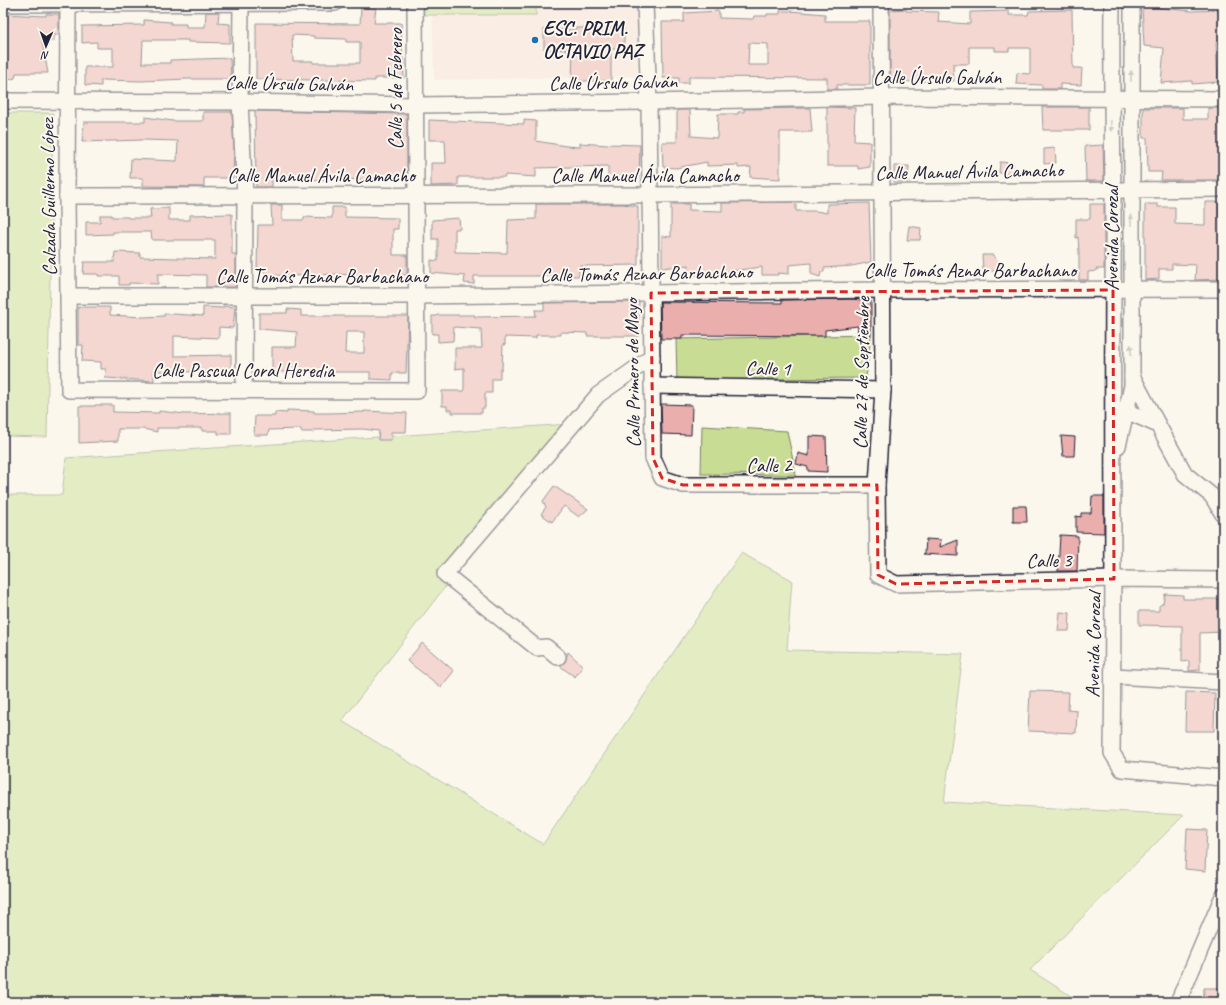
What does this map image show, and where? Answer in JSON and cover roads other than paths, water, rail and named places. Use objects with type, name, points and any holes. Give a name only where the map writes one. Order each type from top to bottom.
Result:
[{"type":"street","name":"Calzada Guillermo López","points":[[68,3],[67,196],[69,390]]},
{"type":"street","points":[[242,3],[240,102],[245,195],[244,389]]},
{"type":"street","points":[[3,4],[335,3]]},
{"type":"street","name":"Calle 5 de Febrero","points":[[415,3],[415,296],[417,391]]},
{"type":"street","name":"Calle Primero de Mayo","points":[[644,3],[649,102],[653,458],[662,478]]},
{"type":"street","name":"Calle 27 de Septiembre","points":[[878,575],[878,485],[883,390],[881,3]]},
{"type":"street","name":"Avenida Corozal","points":[[1112,3],[1111,99],[1113,290],[1119,410],[1112,471],[1114,579],[1112,753],[1122,769],[1223,778]]},
{"type":"street","name":"Avenida Corozal","points":[[1119,410],[1132,386],[1132,3]]},
{"type":"street","name":"Calle Úrsulo Galván","points":[[3,101],[240,102],[415,105],[881,97],[1131,100],[1223,99]]},
{"type":"street","name":"Calle Manuel Ávila Camacho","points":[[67,196],[650,195],[1223,189]]},
{"type":"street","name":"Calle Tomás Aznar Barbachano","points":[[69,296],[415,296],[883,290],[1223,289]]},
{"type":"street","points":[[558,658],[546,648],[537,648],[445,574],[598,395],[652,357]]},
{"type":"street","points":[[1132,375],[1185,474],[1212,496],[1223,514]]},
{"type":"street","name":"Calle 1","points":[[652,386],[883,390]]},
{"type":"street","name":"Calle Pascual Coral Heredia","points":[[69,390],[244,389],[417,391]]},
{"type":"street","points":[[1119,410],[1158,425]]},
{"type":"street","name":"Calle 2","points":[[662,478],[683,485],[878,485]]},
{"type":"street","name":"Calle 3","points":[[878,575],[896,584],[1114,579],[1223,580]]},
{"type":"street","points":[[1113,676],[1223,682]]},
{"type":"street","points":[[1178,1002],[1217,926],[1222,899]]},
{"type":"place","name":"ESC. PRIM. OCTAVIO PAZ","points":[[535,40]]}]
